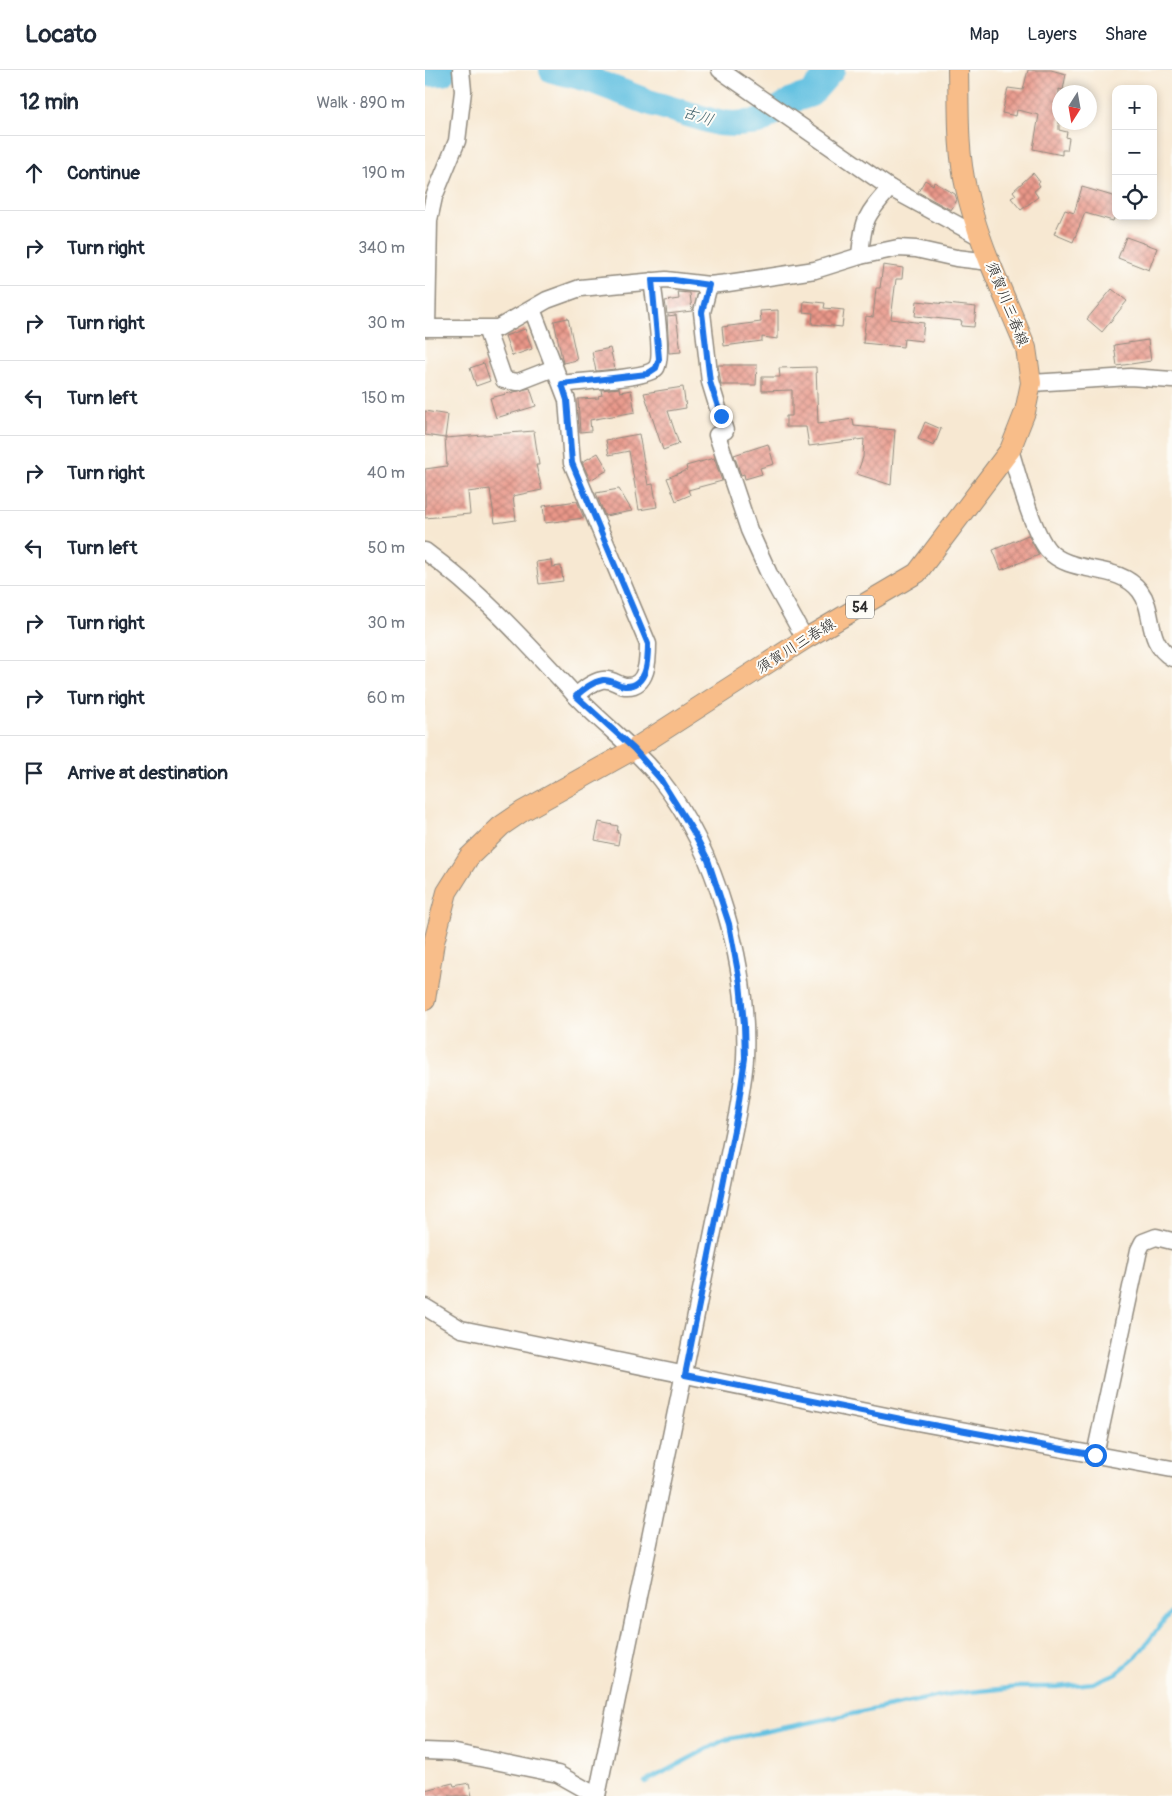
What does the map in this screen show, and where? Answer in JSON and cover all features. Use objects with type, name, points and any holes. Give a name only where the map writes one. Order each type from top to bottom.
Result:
[{"type":"main road","name":"須賀川三春線","points":[[425,1000],[439,915],[447,892],[469,857],[501,826],[523,811],[634,749],[805,639],[917,573],[1010,450],[1025,412],[1031,383],[1026,348],[990,262],[966,187],[959,148],[958,70]]},
{"type":"street","points":[[461,70],[463,91],[457,141],[435,197],[429,220],[426,328],[498,328],[547,300],[581,288],[652,280],[674,280],[709,285],[815,270],[860,256],[897,248],[916,249],[956,258],[990,262]]},
{"type":"street","points":[[721,70],[890,188],[982,238]]},
{"type":"street","points":[[860,256],[862,236],[869,212],[890,188]]},
{"type":"street","points":[[562,384],[647,374],[656,368],[659,359],[652,280]]},
{"type":"street","points":[[709,285],[702,312],[710,382],[721,433],[749,530],[769,574],[805,639]]},
{"type":"street","points":[[532,308],[567,400],[572,463],[648,644],[646,671],[634,684],[623,686],[610,680],[603,680],[591,684],[576,696]]},
{"type":"street","points":[[488,329],[503,380],[517,382],[554,368]]},
{"type":"street","points":[[1031,383],[1130,377],[1172,380]]},
{"type":"street","points":[[1010,450],[1035,525],[1047,549],[1065,561],[1112,573],[1129,581],[1141,592],[1156,642],[1172,658]]},
{"type":"street","points":[[425,551],[471,587],[519,634],[576,696],[634,749],[661,780],[693,831],[708,860],[729,924],[736,958],[744,1024],[745,1058],[737,1115],[685,1375],[597,1796],[558,1774],[451,1752],[425,1751]]},
{"type":"street","points":[[1095,1455],[1139,1250],[1143,1242],[1156,1237],[1172,1241]]},
{"type":"street","points":[[425,1307],[461,1329],[897,1418],[1172,1469]]},
{"type":"building","points":[[1028,70],[1051,70],[1066,74],[1064,85],[1052,85],[1052,130],[1067,132],[1066,137],[1069,138],[1067,150],[1062,150],[1062,155],[1033,149],[1039,115],[1017,110],[1016,116],[1002,113],[1008,88],[1023,90]]},
{"type":"building","points":[[1033,173],[1040,182],[1038,183],[1040,186],[1034,191],[1038,197],[1021,210],[1011,198],[1016,195],[1013,191]]},
{"type":"building","points":[[925,180],[933,185],[934,182],[955,194],[957,200],[951,210],[918,192]]},
{"type":"building","points":[[1082,187],[1112,196],[1113,221],[1085,213],[1073,242],[1054,234],[1065,210],[1074,213]]},
{"type":"building","points":[[1126,237],[1157,248],[1149,270],[1118,258]]},
{"type":"building","points":[[883,265],[903,268],[902,279],[896,279],[891,319],[924,323],[922,341],[904,339],[903,347],[863,343],[866,316],[873,317],[876,288],[880,288]]},
{"type":"building","points":[[1112,289],[1127,301],[1102,332],[1087,319]]},
{"type":"building","points":[[678,292],[690,293],[692,311],[667,314],[665,301],[679,299]]},
{"type":"building","points":[[804,301],[825,303],[824,308],[844,310],[842,327],[812,324],[813,313],[803,312]]},
{"type":"building","points":[[917,301],[976,307],[974,327],[961,326],[962,321],[915,316]]},
{"type":"building","points":[[778,310],[778,339],[762,337],[762,341],[724,346],[722,327],[761,322],[760,311]]},
{"type":"building","points":[[676,315],[681,352],[669,353],[667,316]]},
{"type":"building","points":[[568,318],[577,360],[563,363],[554,321]]},
{"type":"building","points":[[525,329],[532,349],[512,356],[505,336]]},
{"type":"building","points":[[1148,340],[1151,361],[1117,366],[1114,345]]},
{"type":"building","points":[[610,348],[615,369],[596,371],[592,352]]},
{"type":"building","points":[[484,363],[490,381],[476,386],[470,368]]},
{"type":"building","points":[[718,365],[757,365],[756,385],[721,385]]},
{"type":"building","points":[[816,367],[818,424],[853,419],[854,426],[895,430],[891,485],[857,474],[863,457],[864,439],[809,446],[806,427],[786,427],[786,416],[792,416],[792,390],[762,391],[762,377],[780,377],[779,368]]},
{"type":"building","points":[[683,387],[686,408],[668,411],[679,444],[663,450],[644,393]]},
{"type":"building","points":[[530,388],[536,406],[496,418],[490,398]]},
{"type":"building","points":[[619,388],[620,392],[631,390],[635,412],[590,420],[591,431],[580,432],[578,399],[599,398],[598,396],[602,395],[601,390]]},
{"type":"building","points":[[425,411],[448,415],[445,438],[425,435]]},
{"type":"building","points":[[925,422],[941,429],[934,446],[918,439]]},
{"type":"building","points":[[534,431],[539,465],[536,465],[542,490],[513,496],[516,520],[495,523],[490,489],[468,492],[470,514],[425,518],[425,469],[447,466],[445,438]]},
{"type":"building","points":[[639,434],[648,485],[653,484],[657,507],[639,510],[629,451],[609,455],[606,440]]},
{"type":"building","points":[[768,444],[774,464],[760,468],[762,474],[745,479],[744,474],[741,475],[734,455]]},
{"type":"building","points":[[598,453],[608,470],[590,480],[582,462]]},
{"type":"building","points":[[714,458],[722,481],[688,490],[690,495],[676,501],[667,478],[687,470],[686,466]]},
{"type":"building","points":[[619,489],[632,511],[605,516],[596,493]]},
{"type":"building","points":[[577,501],[584,518],[545,523],[543,506]]},
{"type":"building","points":[[1028,535],[1039,555],[1001,570],[993,550]]},
{"type":"building","points":[[551,560],[552,567],[561,566],[563,581],[539,584],[536,562]]},
{"type":"building","points":[[599,822],[618,826],[617,833],[620,833],[618,845],[595,840]]},
{"type":"building","points":[[453,1783],[454,1786],[469,1783],[472,1796],[425,1796],[425,1790]]},
{"type":"waterway","name":"古川","points":[[552,70],[588,79],[648,102],[718,123],[735,124],[759,122],[792,100],[811,94],[832,70]]},
{"type":"waterway","name":"古川","points":[[425,74],[442,73]]},
{"type":"waterway","points":[[645,1782],[724,1740],[950,1694],[1019,1687],[1056,1687],[1093,1683],[1117,1673],[1137,1656],[1172,1610]]},
{"type":"route","points":[[721,416],[710,382],[702,312],[703,301],[709,285],[674,280],[652,280],[659,359],[656,368],[647,374],[562,384],[567,400],[572,463],[638,616],[648,644],[646,671],[634,684],[623,686],[610,680],[597,681],[576,696],[634,749],[661,780],[693,831],[708,860],[729,924],[740,983],[744,1024],[745,1058],[743,1076],[737,1115],[685,1375],[906,1420],[1095,1455]]}]
